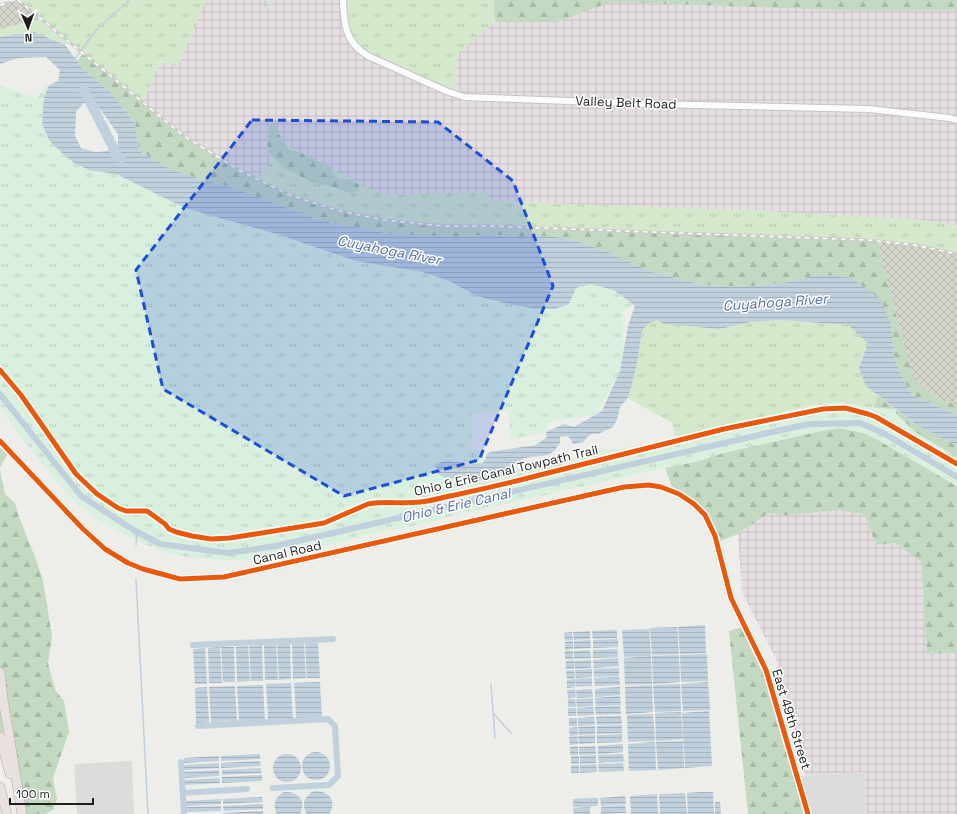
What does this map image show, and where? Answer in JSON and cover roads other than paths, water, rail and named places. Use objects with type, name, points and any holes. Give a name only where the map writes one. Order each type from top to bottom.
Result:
[{"type":"highway","points":[[0,672],[21,814]]},
{"type":"highway","points":[[0,737],[21,814]]},
{"type":"highway","points":[[0,787],[7,814]]},
{"type":"street","name":"Valley Belt Road","points":[[343,0],[344,21],[348,34],[360,51],[446,91],[464,97],[637,102],[651,104],[869,109],[957,120]]},
{"type":"street","name":"Canal Road","points":[[0,441],[82,529],[105,549],[128,563],[143,569],[180,579],[224,577],[624,487]]},
{"type":"street","name":"East 49th Street","points":[[624,487],[649,485],[661,487],[680,494],[694,504],[705,515],[715,536],[732,598],[766,670],[808,814]]},
{"type":"water","points":[[34,32],[65,45],[83,69],[110,92],[135,124],[139,151],[166,167],[200,179],[237,189],[322,221],[391,234],[463,237],[490,234],[517,237],[545,236],[571,239],[610,253],[651,272],[703,285],[747,287],[788,282],[822,274],[852,278],[881,300],[891,325],[894,357],[901,375],[912,395],[957,415],[957,446],[917,425],[866,386],[859,368],[868,343],[848,325],[781,320],[750,322],[720,329],[664,324],[657,320],[647,324],[642,331],[636,368],[628,398],[620,407],[613,427],[598,434],[591,434],[584,442],[573,444],[568,436],[560,437],[560,443],[554,451],[548,455],[524,458],[507,470],[501,477],[479,481],[443,477],[436,473],[436,465],[440,463],[448,461],[470,464],[483,463],[488,453],[536,445],[547,437],[546,432],[564,424],[574,427],[602,411],[620,371],[628,326],[635,306],[614,290],[590,284],[576,288],[569,304],[555,309],[531,308],[504,303],[477,296],[449,281],[423,272],[356,261],[280,235],[185,208],[116,174],[89,170],[74,163],[61,152],[49,140],[42,124],[44,98],[49,85],[58,81],[60,70],[46,57],[18,58],[0,64],[0,37]],"holes":[[[91,102],[98,106],[118,134],[118,146],[107,151],[95,152],[81,148],[75,136],[76,111],[84,103]]]},
{"type":"water","points":[[705,625],[706,653],[680,654],[678,627]]},
{"type":"water","points":[[677,627],[679,654],[652,655],[650,628]]},
{"type":"water","points":[[649,629],[651,656],[624,657],[622,630]]},
{"type":"water","points":[[617,630],[617,638],[593,639],[592,631]]},
{"type":"water","points":[[590,631],[590,639],[574,640],[573,632]]},
{"type":"water","points":[[572,632],[573,640],[565,641],[564,633]]},
{"type":"water","points":[[618,639],[618,647],[593,648],[593,640]]},
{"type":"water","points":[[590,640],[591,648],[574,649],[574,641]]},
{"type":"water","points":[[573,641],[573,649],[565,650],[565,642]]},
{"type":"water","points":[[304,643],[306,678],[293,679],[292,644]]},
{"type":"water","points":[[305,643],[318,643],[320,678],[307,678]]},
{"type":"water","points":[[276,644],[278,680],[265,680],[264,645]]},
{"type":"water","points":[[277,644],[290,644],[291,679],[279,680]]},
{"type":"water","points":[[262,645],[263,681],[251,681],[249,646]]},
{"type":"water","points":[[248,646],[250,681],[237,682],[236,647]]},
{"type":"water","points":[[220,647],[222,683],[209,683],[208,648]]},
{"type":"water","points":[[221,647],[234,647],[235,682],[223,682]]},
{"type":"water","points":[[205,648],[207,684],[195,684],[193,649]]},
{"type":"water","points":[[617,649],[618,657],[593,658],[593,650]]},
{"type":"water","points":[[590,650],[591,658],[574,659],[574,651]]},
{"type":"water","points":[[565,651],[573,651],[573,659],[565,659]]},
{"type":"water","points":[[707,654],[708,681],[681,682],[680,655]]},
{"type":"water","points":[[679,655],[680,682],[653,684],[652,656]]},
{"type":"water","points":[[651,656],[652,684],[625,685],[624,658]]},
{"type":"water","points":[[618,658],[619,666],[594,668],[593,660]]},
{"type":"water","points":[[574,660],[574,669],[566,669],[566,661]]},
{"type":"water","points":[[591,660],[591,668],[575,669],[574,661]]},
{"type":"water","points":[[619,668],[619,676],[594,677],[594,669]]},
{"type":"water","points":[[592,669],[592,677],[576,678],[575,670]]},
{"type":"water","points":[[574,670],[575,678],[567,679],[566,671]]},
{"type":"water","points":[[619,677],[620,685],[595,686],[594,678]]},
{"type":"water","points":[[592,678],[592,686],[576,687],[575,679]]},
{"type":"water","points":[[575,679],[575,687],[567,688],[567,680]]},
{"type":"water","points":[[320,682],[322,717],[296,718],[294,683]]},
{"type":"water","points":[[708,682],[710,710],[683,711],[681,684]]},
{"type":"water","points":[[291,683],[293,718],[268,719],[266,684]]},
{"type":"water","points":[[680,684],[681,711],[655,712],[653,685]]},
{"type":"water","points":[[263,685],[265,720],[239,721],[237,686]]},
{"type":"water","points":[[652,685],[653,712],[626,714],[625,687]]},
{"type":"water","points":[[235,686],[237,721],[211,722],[209,687]]},
{"type":"water","points":[[207,687],[209,722],[196,723],[195,688]]},
{"type":"water","points":[[620,687],[620,695],[595,697],[595,689]]},
{"type":"water","points":[[575,689],[576,697],[568,698],[567,690]]},
{"type":"water","points":[[592,689],[593,697],[577,698],[576,690]]},
{"type":"water","points":[[620,696],[621,705],[596,706],[595,698]]},
{"type":"water","points":[[593,698],[593,706],[577,707],[576,699]]},
{"type":"water","points":[[568,699],[575,699],[576,707],[568,707]]},
{"type":"water","points":[[620,706],[621,714],[596,715],[595,707]]},
{"type":"water","points":[[593,707],[594,715],[577,716],[577,708]]},
{"type":"water","points":[[568,708],[576,708],[576,716],[568,716]]},
{"type":"water","points":[[709,711],[712,766],[685,768],[682,713]]},
{"type":"water","points":[[681,712],[683,739],[656,741],[655,713]]},
{"type":"water","points":[[653,714],[655,741],[628,742],[627,715]]},
{"type":"water","points":[[604,716],[605,719],[605,716],[621,716],[622,724],[597,725],[596,717]]},
{"type":"water","points":[[594,717],[595,725],[578,726],[578,718]]},
{"type":"water","points":[[569,718],[577,718],[577,726],[569,726]]},
{"type":"water","points":[[622,725],[622,733],[597,734],[597,726]]},
{"type":"water","points":[[595,726],[595,734],[579,735],[578,727]]},
{"type":"water","points":[[577,727],[578,735],[570,736],[569,728]]},
{"type":"water","points":[[622,734],[622,742],[597,743],[597,735],[605,735],[605,738],[606,735]]},
{"type":"water","points":[[595,735],[595,743],[579,744],[578,736]]},
{"type":"water","points":[[577,736],[578,744],[570,745],[569,737]]},
{"type":"water","points":[[683,741],[684,768],[658,770],[656,742]]},
{"type":"water","points":[[655,742],[656,770],[629,771],[628,744]]},
{"type":"water","points":[[623,744],[623,752],[598,754],[598,746]]},
{"type":"water","points":[[578,746],[578,755],[570,755],[570,747]]},
{"type":"water","points":[[595,746],[596,754],[579,755],[579,747]]},
{"type":"water","points":[[316,752],[326,756],[330,766],[326,776],[316,780],[306,776],[302,766],[306,756]]},
{"type":"water","points":[[260,754],[260,759],[221,761],[221,756]]},
{"type":"water","points":[[287,754],[297,758],[301,768],[297,778],[287,782],[277,778],[273,768],[277,758]]},
{"type":"water","points":[[623,754],[624,762],[599,763],[598,755]]},
{"type":"water","points":[[596,755],[596,763],[580,764],[580,756]]},
{"type":"water","points":[[219,756],[219,761],[184,763],[184,758]]},
{"type":"water","points":[[571,756],[579,756],[579,764],[571,764]]},
{"type":"water","points":[[260,761],[261,766],[221,768],[221,763]]},
{"type":"water","points":[[219,763],[219,768],[184,770],[184,765]]},
{"type":"water","points":[[623,763],[624,771],[599,772],[598,764]]},
{"type":"water","points":[[596,764],[597,772],[580,773],[580,765]]},
{"type":"water","points":[[571,765],[579,765],[579,773],[571,773]]},
{"type":"water","points":[[261,768],[261,773],[222,775],[222,770]]},
{"type":"water","points":[[219,770],[219,776],[184,778],[184,772]]},
{"type":"water","points":[[262,775],[262,781],[222,783],[222,777]]},
{"type":"water","points":[[219,778],[220,783],[185,785],[184,780]]},
{"type":"water","points":[[314,791],[324,792],[330,797],[332,801],[332,809],[329,814],[307,814],[305,811],[304,801],[308,795]]},
{"type":"water","points":[[284,792],[293,793],[300,798],[302,801],[302,809],[300,814],[277,814],[275,811],[275,802],[278,796]]},
{"type":"water","points":[[700,792],[713,792],[714,814],[701,814]]},
{"type":"water","points":[[700,792],[701,814],[688,814],[687,793]]},
{"type":"water","points":[[685,793],[687,814],[660,814],[659,794]]},
{"type":"water","points":[[657,794],[658,814],[631,814],[630,796]]},
{"type":"water","points":[[625,796],[626,804],[601,806],[600,798]]},
{"type":"water","points":[[262,797],[263,802],[223,804],[223,799]]},
{"type":"water","points":[[589,798],[590,801],[590,798],[598,798],[598,806],[582,807],[581,804],[581,807],[573,807],[573,799]]},
{"type":"water","points":[[221,799],[221,804],[186,806],[186,801]]},
{"type":"water","points":[[715,802],[720,802],[721,814],[715,814]]},
{"type":"water","points":[[263,804],[263,809],[224,811],[223,806]]},
{"type":"water","points":[[625,805],[626,813],[601,814],[601,807]]},
{"type":"water","points":[[221,806],[221,811],[186,812],[186,807]]},
{"type":"water","points":[[590,807],[590,814],[574,814],[573,808]]},
{"type":"water","points":[[263,811],[263,814],[223,813]]},
{"type":"waterway","points":[[74,60],[98,28],[130,0]]},
{"type":"waterway","name":"Cuyahoga River","points":[[84,90],[118,157],[121,158]]},
{"type":"waterway","name":"Ohio & Erie Canal","points":[[0,394],[81,496],[132,529],[160,544],[228,553],[276,546],[810,424],[860,423],[885,434],[957,477]]},
{"type":"waterway","points":[[136,545],[137,531]]},
{"type":"waterway","points":[[136,579],[148,814]]},
{"type":"waterway","points":[[193,645],[333,639]]},
{"type":"waterway","points":[[491,684],[495,738]]},
{"type":"waterway","points":[[493,713],[511,733]]},
{"type":"waterway","points":[[198,726],[328,719],[335,726],[338,776],[329,785],[273,788]]},
{"type":"waterway","points":[[181,762],[184,814]]},
{"type":"waterway","points":[[183,793],[247,789]]},
{"type":"railway","points":[[18,0],[184,136],[239,170],[290,195],[336,210],[383,220],[444,226],[487,226],[867,240],[915,245],[957,254]]},
{"type":"railway","points":[[0,5],[9,3]]}]
